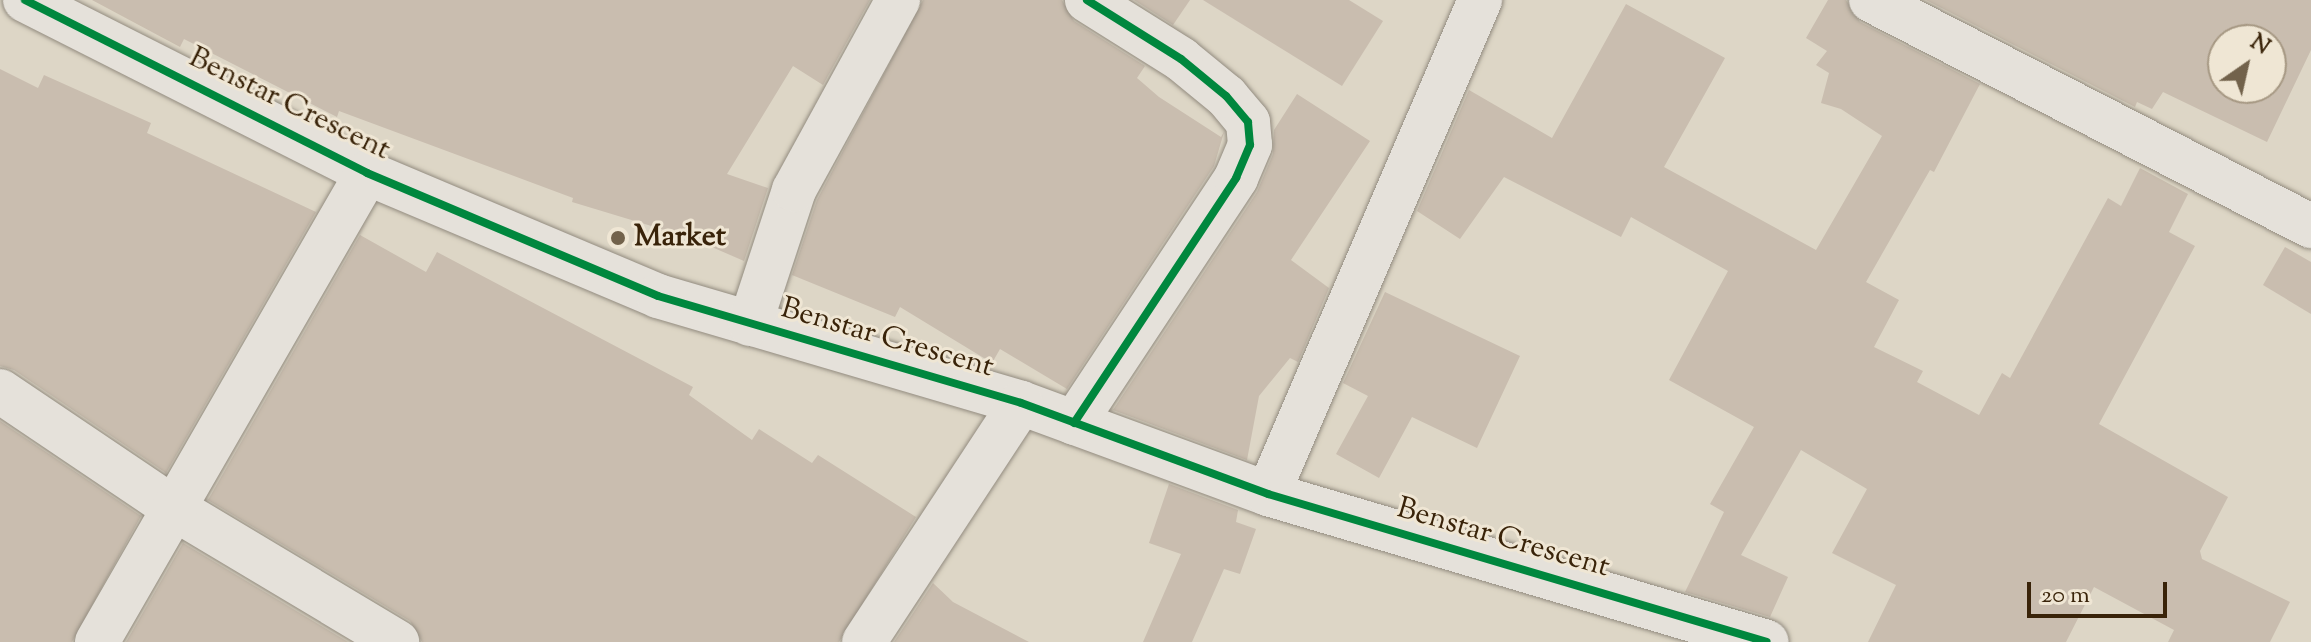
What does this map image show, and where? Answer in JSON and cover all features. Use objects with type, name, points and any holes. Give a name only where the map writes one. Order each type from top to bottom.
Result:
[{"type":"street","name":"Benstar Crescent","points":[[25,0],[367,173],[658,296],[1021,403],[1268,494],[1767,642]]},
{"type":"street","points":[[750,324],[794,190],[898,0]]},
{"type":"street","points":[[1074,423],[1236,178],[1250,145],[1248,122],[1226,96],[1181,59],[1087,0]]},
{"type":"street","points":[[1268,494],[1480,0]]},
{"type":"street","points":[[1871,0],[2311,226]]},
{"type":"street","points":[[97,642],[367,173]]},
{"type":"street","points":[[0,391],[175,509],[397,642]]},
{"type":"street","points":[[864,642],[1021,403]]},
{"type":"building","points":[[92,0],[870,0],[823,85],[793,66],[727,174],[768,188],[744,261],[691,238],[572,202],[573,198],[339,111],[337,117],[184,39],[180,47]]},
{"type":"building","points":[[923,0],[1062,0],[1074,21],[1145,66],[1137,78],[1159,97],[1221,137],[1224,132],[1214,166],[1067,389],[1000,349],[992,363],[900,307],[895,317],[792,275],[817,200]]},
{"type":"building","points":[[1134,0],[1190,0],[1173,25]]},
{"type":"building","points":[[1203,0],[1349,0],[1383,21],[1342,86]]},
{"type":"building","points":[[1828,0],[1846,0],[1860,22],[1980,84],[1934,172],[1930,170],[1866,282],[1899,300],[1874,347],[1923,371],[1917,382],[1979,415],[2002,373],[2010,378],[2108,198],[2121,206],[2140,168],[2188,194],[2169,232],[2195,246],[2099,424],[2228,497],[2200,551],[2202,559],[2290,602],[2270,642],[2168,642],[2174,630],[2094,587],[2066,642],[1868,642],[1896,585],[1832,553],[1867,489],[1801,450],[1741,555],[1788,577],[1770,617],[1685,592],[1724,512],[1710,504],[1754,427],[1669,380],[1728,271],[1631,217],[1621,237],[1504,177],[1460,239],[1417,211],[1469,90],[1552,138],[1626,4],[1725,58],[1664,167],[1816,250],[1882,136],[1841,109],[1821,103],[1829,73],[1816,65],[1827,51],[1806,38]]},
{"type":"building","points":[[1926,0],[2311,0],[2311,50],[2287,100],[2287,24],[2207,24],[2207,104],[2285,104],[2267,142],[2163,92],[2152,109],[2137,102],[2135,107]]},
{"type":"building","points":[[0,69],[38,88],[44,75],[151,123],[147,133],[316,212],[166,473],[14,370],[0,366]]},
{"type":"building","points":[[1297,94],[1370,141],[1291,260],[1329,288],[1298,362],[1290,358],[1259,396],[1247,460],[1113,410],[1257,192],[1273,154],[1274,130]]},
{"type":"building","points":[[360,235],[426,272],[437,252],[693,387],[689,395],[752,440],[759,429],[812,463],[818,455],[916,517],[839,642],[422,642],[410,621],[208,500]]},
{"type":"building","points":[[2285,247],[2311,262],[2311,314],[2263,285]]},
{"type":"building","points":[[1385,292],[1520,356],[1477,448],[1412,417],[1379,478],[1336,454],[1368,396],[1343,383]]},
{"type":"building","points":[[0,421],[141,516],[72,642],[0,642]]},
{"type":"building","points":[[1169,484],[1238,510],[1236,522],[1256,529],[1240,574],[1224,569],[1192,642],[1143,642],[1181,554],[1149,543]]},
{"type":"building","points":[[183,543],[348,642],[126,642]]},
{"type":"building","points":[[933,583],[953,602],[1029,642],[894,642]]},
{"type":"cycle path","points":[[25,0],[367,173],[658,296],[1021,403],[1268,494],[1767,642]]},
{"type":"cycle path","points":[[1074,423],[1236,178],[1250,145],[1248,122],[1226,96],[1181,59],[1087,0]]},
{"type":"place","name":"Market","points":[[618,238]]}]
